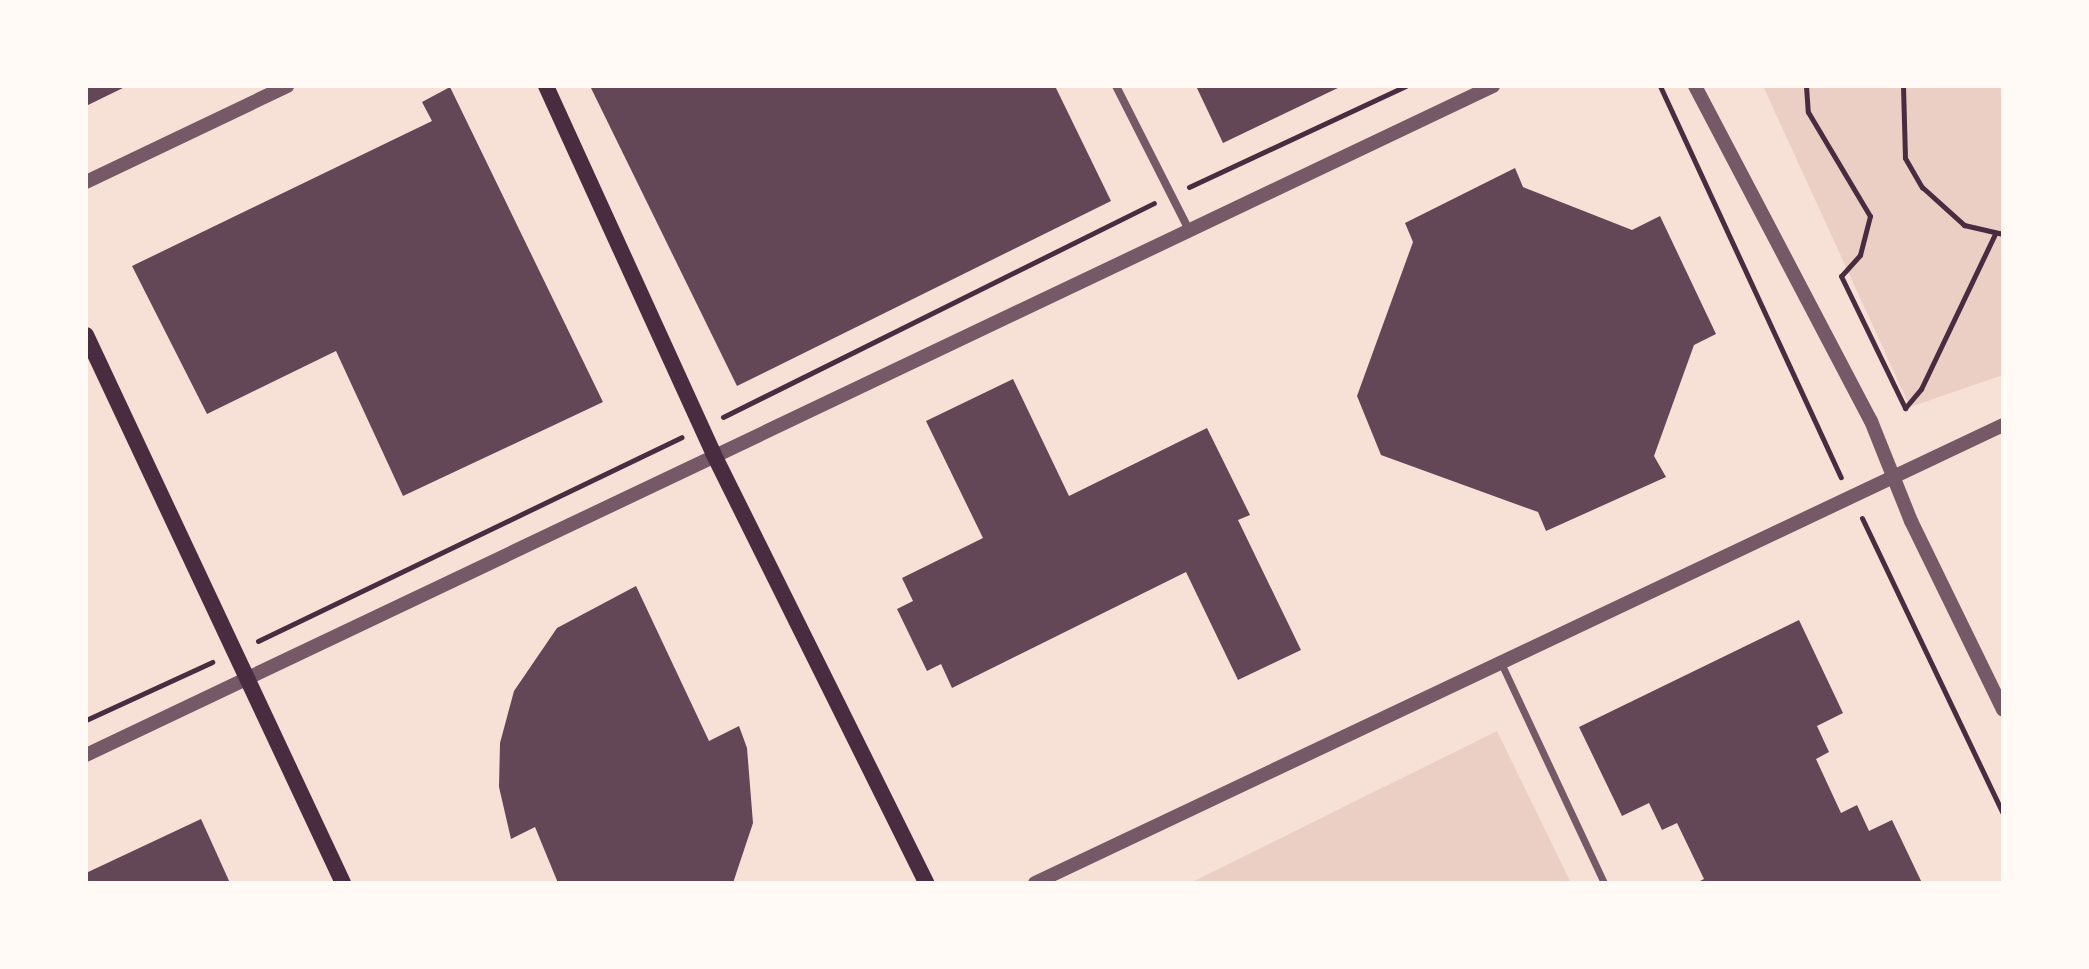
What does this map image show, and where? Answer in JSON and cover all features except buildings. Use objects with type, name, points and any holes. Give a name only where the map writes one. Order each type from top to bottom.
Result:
[{"type":"main road","points":[[546,86],[713,453],[926,883]]},
{"type":"main road","points":[[86,335],[343,883]]},
{"type":"street","points":[[86,182],[287,86]]},
{"type":"street","points":[[1116,86],[1189,230]]},
{"type":"street","points":[[86,755],[713,453],[1493,86]]},
{"type":"street","points":[[1695,86],[1871,421],[1893,479],[2003,710]]},
{"type":"street","points":[[1035,883],[2003,425]]},
{"type":"street","points":[[1501,663],[1604,883]]},
{"type":"path","points":[[1211,177],[1406,86]]},
{"type":"path","points":[[1660,86],[1831,456]]},
{"type":"path","points":[[1806,86],[1808,112],[1870,216],[1869,234],[1860,255],[1841,276],[1905,408],[1921,389],[1995,234]]},
{"type":"path","points":[[1903,86],[1905,158],[1922,187],[1964,225],[2003,234]]},
{"type":"path","points":[[86,720],[236,652],[701,427],[1138,210]]},
{"type":"path","points":[[1864,521],[2003,813]]},
{"type":"shaded area","points":[[1763,86],[2003,86],[2003,375],[1910,407]]},
{"type":"shaded area","points":[[1497,731],[1571,883],[1190,883]]}]
